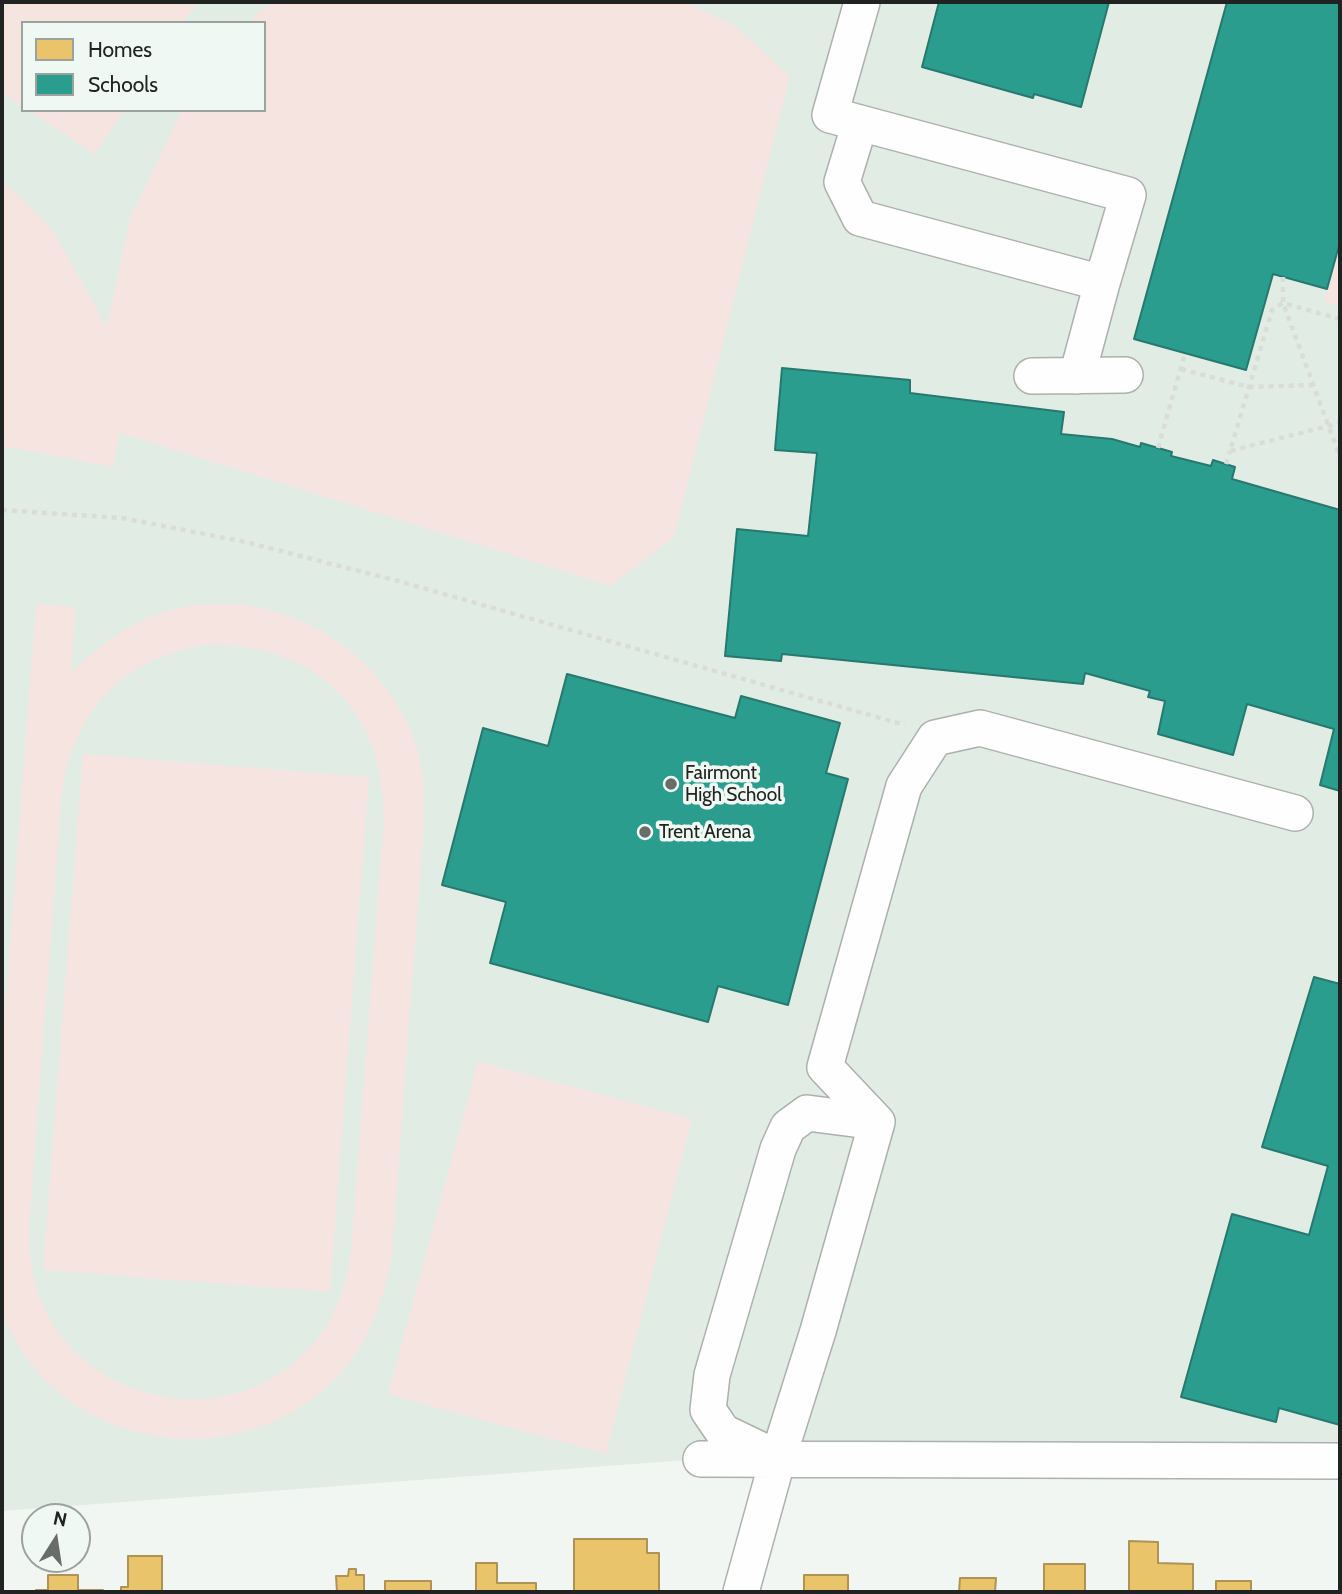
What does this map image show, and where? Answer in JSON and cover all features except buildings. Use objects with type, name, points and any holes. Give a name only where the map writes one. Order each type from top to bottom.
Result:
[{"type":"street","points":[[862,2],[830,115],[1128,195],[1077,376]]},
{"type":"street","points":[[860,123],[842,182],[860,218],[1102,283]]},
{"type":"street","points":[[1032,376],[1125,375]]},
{"type":"street","points":[[877,1122],[825,1067],[904,786],[935,738],[980,728],[1295,813]]},
{"type":"street","points":[[778,1458],[723,1432],[708,1410],[712,1375],[778,1149],[788,1127],[807,1113],[877,1122]]},
{"type":"street","points":[[741,1592],[877,1122]]},
{"type":"street","points":[[701,1459],[1340,1461]]},
{"type":"path","points":[[1283,276],[1283,303],[1340,457]]},
{"type":"path","points":[[1226,464],[1272,310],[1283,303],[1340,319]]},
{"type":"path","points":[[1158,448],[1185,353]]},
{"type":"path","points":[[1181,369],[1249,387],[1313,385]]},
{"type":"path","points":[[1230,450],[1340,423]]},
{"type":"path","points":[[2,510],[122,517],[246,542],[398,581],[905,725]]},
{"type":"shaded area","name":"Fairmont High School","points":[[2,2],[1340,2],[1340,1461],[701,1459],[91,1504],[21,1503],[21,1510],[2,1511]]},
{"type":"shaded area","points":[[2,2],[198,2],[184,21],[21,21],[21,106],[2,93]]},
{"type":"shaded area","points":[[277,2],[684,2],[734,25],[790,76],[674,537],[611,586],[120,433],[113,467],[2,446],[2,180],[52,229],[107,327],[130,218],[181,112],[266,112],[266,21],[251,21],[258,12]]},
{"type":"shaded area","points":[[31,112],[123,112],[95,154]]},
{"type":"shaded area","points":[[1340,244],[1340,306],[1324,301]]},
{"type":"shaded area","points":[[36,604],[76,607],[71,672],[106,642],[145,619],[184,607],[223,604],[261,608],[298,620],[333,638],[363,662],[389,692],[414,738],[422,773],[424,821],[392,1255],[385,1286],[369,1331],[343,1371],[302,1406],[255,1428],[206,1438],[155,1436],[107,1422],[64,1396],[28,1360],[2,1312],[2,1048]],"holes":[[[210,644],[248,647],[282,657],[312,671],[337,691],[357,716],[372,746],[381,780],[384,818],[351,1252],[344,1284],[333,1313],[316,1340],[294,1363],[261,1384],[225,1396],[188,1399],[151,1394],[116,1381],[85,1361],[59,1333],[40,1299],[33,1272],[29,1226],[62,792],[69,762],[92,711],[109,691],[129,674],[153,661]]]},
{"type":"shaded area","points":[[83,754],[369,777],[330,1292],[43,1270]]},
{"type":"shaded area","points":[[478,1061],[692,1119],[606,1454],[388,1394]]},
{"type":"place","name":"Fairmont High School","points":[[671,784]]},
{"type":"place","name":"Trent Arena","points":[[645,832]]}]
